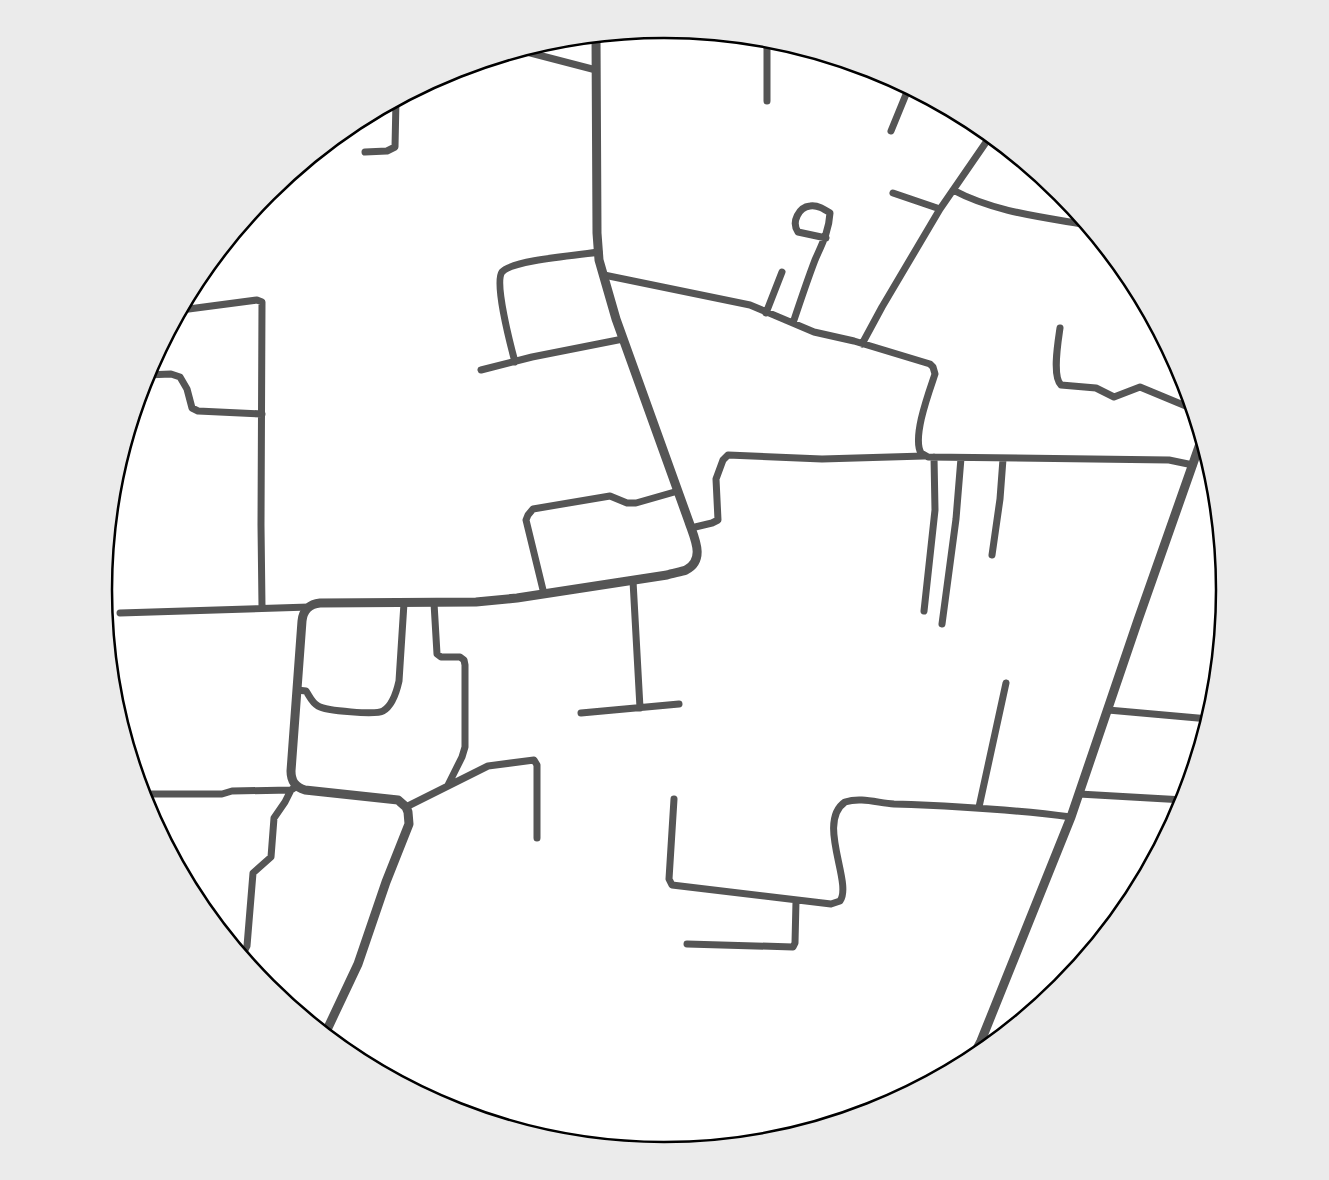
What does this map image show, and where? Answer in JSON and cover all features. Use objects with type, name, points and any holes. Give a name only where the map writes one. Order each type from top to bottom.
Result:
[{"type":"street","points":[[120,613],[309,607],[320,603],[476,602],[632,581],[686,570],[694,564],[697,557],[697,546],[623,339],[598,252],[596,42]]},
{"type":"street","points":[[767,47],[767,100]]},
{"type":"street","points":[[533,54],[596,70]]},
{"type":"street","points":[[891,131],[906,93]]},
{"type":"street","points":[[365,152],[387,151],[395,147],[396,108]]},
{"type":"street","points":[[862,344],[882,306],[940,209],[986,142]]},
{"type":"street","points":[[953,190],[1012,212],[1077,223]]},
{"type":"street","points":[[893,193],[940,209]]},
{"type":"street","points":[[793,323],[816,259],[826,238],[830,212],[821,207],[812,206],[805,208],[797,216],[795,224],[798,232],[826,238]]},
{"type":"street","points":[[515,362],[505,323],[499,282],[502,272],[521,263],[598,252]]},
{"type":"street","points":[[766,313],[782,272]]},
{"type":"street","points":[[604,275],[750,305],[814,332],[924,362],[933,367],[935,374],[920,427],[918,441],[919,450],[924,456]]},
{"type":"street","points":[[189,309],[257,300],[262,302],[262,607]]},
{"type":"street","points":[[1060,328],[1056,363],[1058,381],[1061,385],[1096,388],[1114,396],[1140,388],[1186,406]]},
{"type":"street","points":[[481,370],[623,339]]},
{"type":"street","points":[[156,375],[171,374],[180,377],[188,389],[192,408],[198,411],[262,414]]},
{"type":"street","points":[[980,1043],[1071,817],[1198,448]]},
{"type":"street","points":[[691,528],[718,520],[716,479],[723,460],[728,455],[822,459],[924,456],[1169,460],[1192,465]]},
{"type":"street","points":[[924,611],[935,510],[934,457]]},
{"type":"street","points":[[942,624],[957,511],[961,458]]},
{"type":"street","points":[[992,554],[1004,458]]},
{"type":"street","points":[[544,594],[526,520],[528,514],[533,510],[610,496],[627,503],[636,503],[678,491]]},
{"type":"street","points":[[632,581],[640,708]]},
{"type":"street","points":[[298,690],[306,692],[316,705],[325,709],[377,713],[386,709],[399,680],[404,603]]},
{"type":"street","points":[[434,603],[437,654],[441,657],[458,657],[464,662],[464,747],[462,757],[447,786]]},
{"type":"street","points":[[245,949],[252,873],[271,857],[274,818],[294,788],[291,775],[302,617],[309,607]]},
{"type":"street","points":[[979,807],[1006,683]]},
{"type":"street","points":[[581,713],[679,704]]},
{"type":"street","points":[[1108,710],[1201,718]]},
{"type":"street","points":[[406,807],[492,764],[534,760],[537,765],[537,838]]},
{"type":"street","points":[[151,794],[222,794],[232,791],[294,788],[393,799],[406,807],[410,818],[407,830],[386,882],[358,964],[327,1027]]},
{"type":"street","points":[[1079,794],[1176,800]]},
{"type":"street","points":[[674,799],[669,879],[672,885],[831,904],[837,903],[842,898],[844,889],[836,850],[834,821],[836,811],[844,802],[876,800],[891,804],[979,807],[1071,817]]},
{"type":"street","points":[[687,944],[793,947],[795,943],[796,901]]}]
